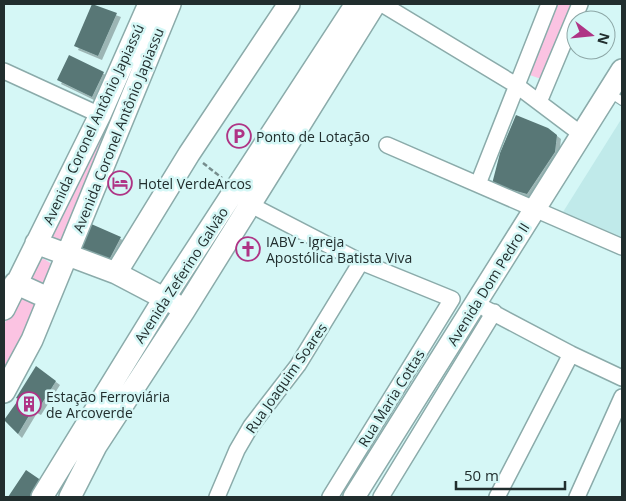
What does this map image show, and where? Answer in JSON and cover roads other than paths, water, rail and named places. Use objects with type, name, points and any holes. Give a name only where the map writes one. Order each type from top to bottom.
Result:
[{"type":"street","name":"Avenida Coronel Antônio Japiassú","points":[[4,309],[15,283],[100,114],[149,4]]},
{"type":"street","name":"Avenida Coronel Antônio Japiassu","points":[[4,392],[32,340],[170,4]]},
{"type":"street","points":[[116,273],[189,154],[289,4]]},
{"type":"street","name":"Avenida Zeferino Galvão","points":[[70,497],[96,446],[184,310],[243,196],[356,4]]},
{"type":"street","name":"Avenida Zeferino Galvão","points":[[42,497],[165,297],[243,196],[375,4]]},
{"type":"street","points":[[382,4],[516,85],[581,134]]},
{"type":"street","points":[[478,184],[549,4]]},
{"type":"street","points":[[539,102],[580,4]]},
{"type":"street","name":"Avenida Dom Pedro II","points":[[354,497],[485,308],[536,208],[581,134],[615,96],[622,70]]},
{"type":"street","points":[[4,71],[100,114]]},
{"type":"street","points":[[387,145],[536,208],[622,247]]},
{"type":"street","points":[[243,196],[361,262]]},
{"type":"street","points":[[36,243],[66,256],[116,273],[165,297],[184,310]]},
{"type":"street","name":"Rua Maria Cottas","points":[[330,497],[452,299],[361,262]]},
{"type":"street","name":"Rua Joaquim Soares","points":[[217,497],[251,426],[298,364],[361,262]]},
{"type":"street","points":[[15,283],[48,298]]},
{"type":"street","points":[[381,497],[485,308],[571,354],[622,378]]},
{"type":"street","points":[[497,497],[571,354]]},
{"type":"street","points":[[577,497],[622,397]]},
{"type":"place","name":"Ponto de Lotação","points":[[239,136]]},
{"type":"place","name":"Hotel VerdeArcos","points":[[120,183]]},
{"type":"place","name":"IABV - Igreja Apostólica Batista Viva","points":[[248,249]]},
{"type":"place","name":"Estação Ferroviária de Arcoverde","points":[[29,404]]}]
